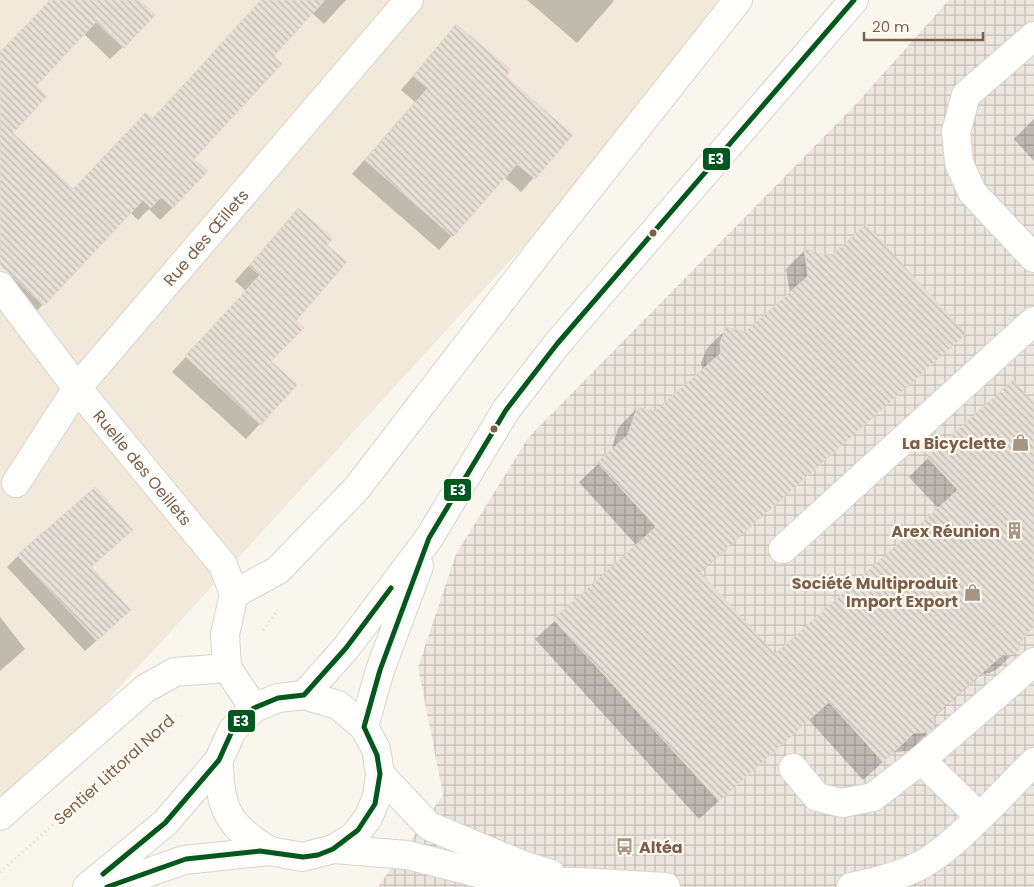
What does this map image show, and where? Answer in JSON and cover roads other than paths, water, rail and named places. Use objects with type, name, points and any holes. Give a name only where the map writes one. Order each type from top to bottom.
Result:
[{"type":"street","name":"Rue des Œillets","points":[[16,483],[77,388],[409,0]]},
{"type":"street","points":[[254,708],[228,668],[226,634],[234,594],[278,570],[357,488],[541,249],[738,0]]},
{"type":"street","points":[[304,695],[346,648],[429,538],[506,410],[557,344],[854,0]]},
{"type":"street","points":[[1034,36],[966,95],[956,132],[959,163],[972,192],[1034,258]]},
{"type":"street","name":"Ruelle des Oeillets","points":[[0,286],[77,388],[224,565],[234,594]]},
{"type":"street","points":[[783,549],[1034,321]]},
{"type":"street","points":[[364,728],[380,670],[429,538]]},
{"type":"street","points":[[793,768],[817,797],[842,803],[873,798],[921,760],[1034,662]]},
{"type":"street","points":[[0,816],[146,688],[174,672],[228,668]]},
{"type":"street","points":[[87,887],[165,823],[219,760],[232,731],[254,708],[278,698],[304,695],[338,705],[364,728],[376,749],[380,774],[377,797],[368,818],[354,836],[334,848],[302,857],[270,851],[184,860],[107,887]]},
{"type":"street","points":[[219,760],[219,788],[228,815],[246,836],[270,851]]},
{"type":"street","points":[[921,760],[979,816]]},
{"type":"street","points":[[852,887],[883,880],[922,876],[952,842],[1034,762]]},
{"type":"street","points":[[380,774],[428,826],[520,864],[579,882]]},
{"type":"street","points":[[334,848],[407,855],[514,882],[579,882],[666,887]]},
{"type":"place","name":"La Bicyclette","points":[[1020,443]]},
{"type":"place","name":"Arex Réunion","points":[[1014,531]]},
{"type":"place","name":"Société Multiproduit Import Export","points":[[972,592]]},
{"type":"place","name":"Altéa","points":[[625,847]]}]
